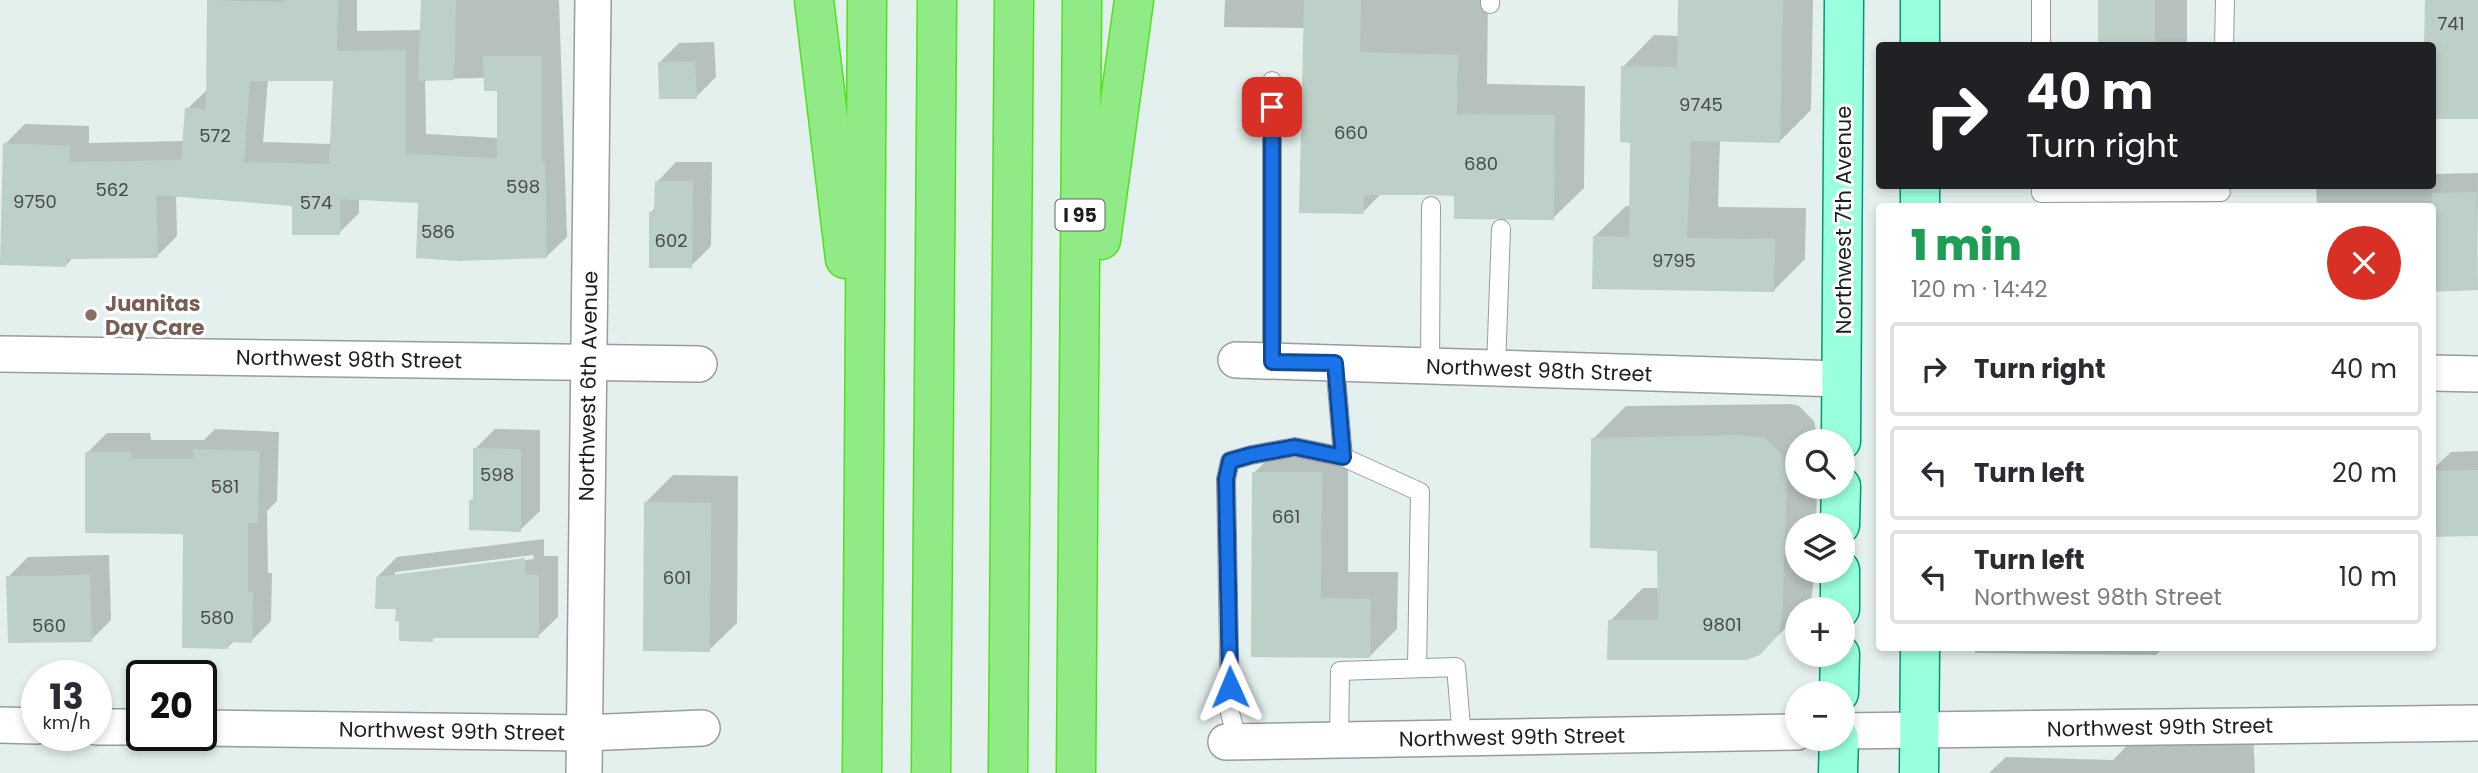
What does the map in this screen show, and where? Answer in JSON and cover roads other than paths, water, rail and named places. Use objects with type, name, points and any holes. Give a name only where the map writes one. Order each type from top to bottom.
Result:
[{"type":"highway","points":[[814,0],[864,419]]},
{"type":"highway","points":[[862,773],[867,0]]},
{"type":"highway","points":[[931,773],[937,0]]},
{"type":"highway","points":[[1008,773],[1014,0]]},
{"type":"highway","name":"I 95","points":[[1076,773],[1082,0]]},
{"type":"highway","points":[[1079,429],[1134,0]]},
{"type":"main road","name":"Northwest 7th Avenue","points":[[1841,429],[1844,0]]},
{"type":"main road","points":[[1920,0],[1920,42]]},
{"type":"main road","points":[[1919,773],[1920,651]]},
{"type":"main road","points":[[1838,773],[1839,751]]},
{"type":"street","name":"Northwest 6th Avenue","points":[[584,773],[593,0]]},
{"type":"street","name":"Northwest 98th Street","points":[[0,354],[699,364]]},
{"type":"street","name":"Northwest 98th Street","points":[[1236,360],[1841,379]]},
{"type":"street","points":[[2436,373],[2478,374]]},
{"type":"street","name":"Northwest 99th Street","points":[[1855,731],[2478,723]]},
{"type":"street","points":[[0,725],[21,726]]},
{"type":"street","name":"Northwest 99th Street","points":[[217,728],[584,733],[702,728]]},
{"type":"street","name":"Northwest 99th Street","points":[[1232,742],[1785,732]]},
{"type":"lane","points":[[2041,0],[2041,42]]},
{"type":"lane","points":[[2224,42],[2225,0]]},
{"type":"lane","points":[[1272,81],[1272,362]]},
{"type":"lane","points":[[2040,189],[2040,193],[2221,195]]},
{"type":"lane","points":[[1430,366],[1431,206]]},
{"type":"lane","points":[[1496,368],[1501,229]]},
{"type":"lane","points":[[1335,363],[1343,457]]},
{"type":"lane","points":[[1232,742],[1226,479],[1230,461],[1295,447],[1343,457],[1420,492],[1417,668]]},
{"type":"lane","points":[[1339,740],[1340,671],[1456,667],[1462,738]]},
{"type":"place","name":"Juanitas Day Care","points":[[91,315]]}]
